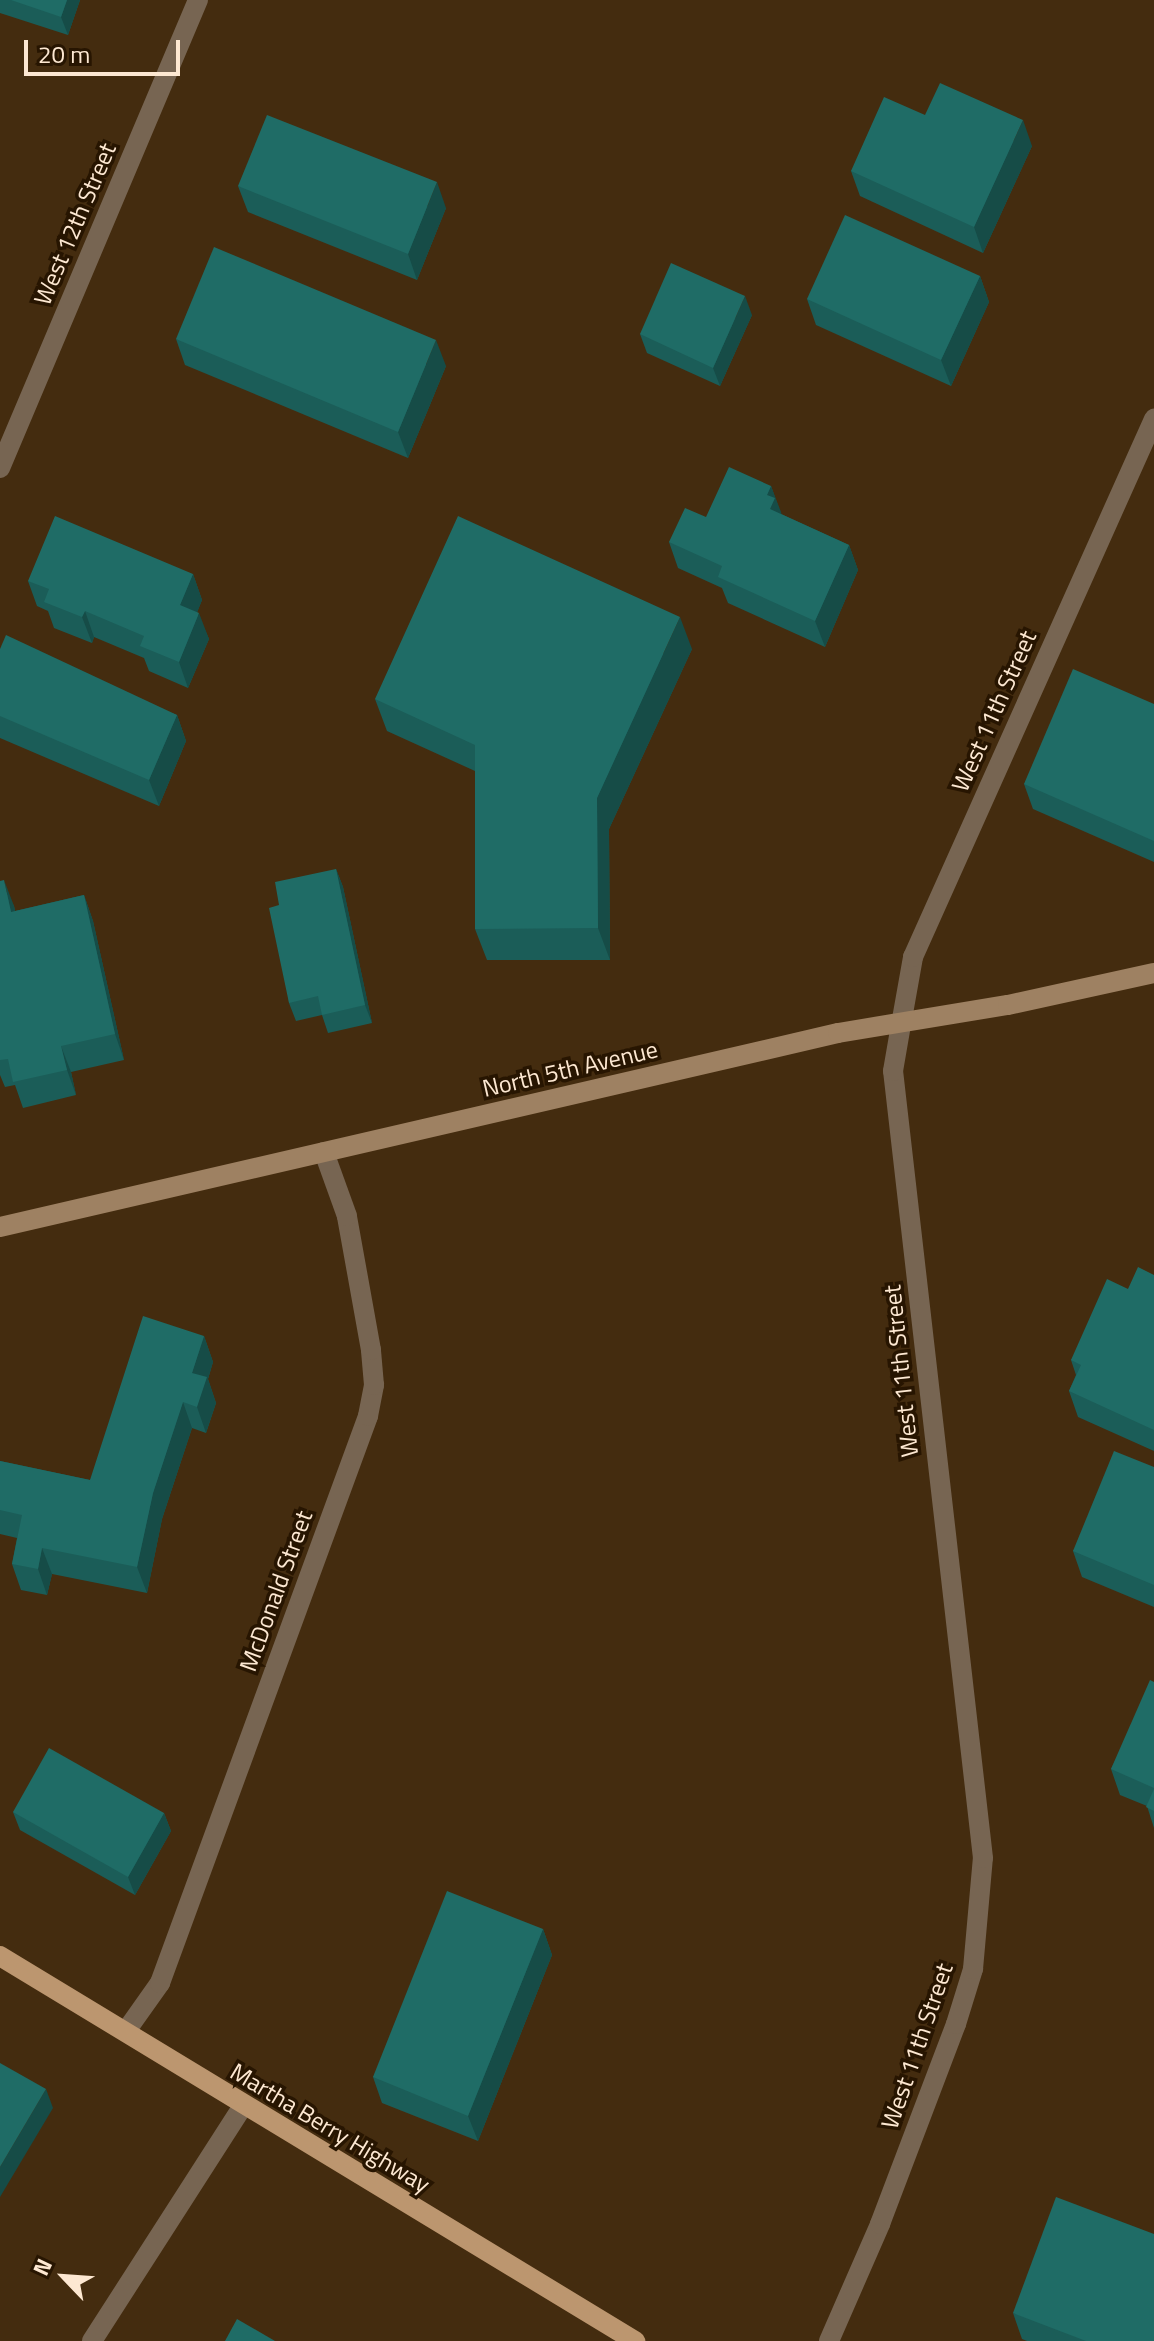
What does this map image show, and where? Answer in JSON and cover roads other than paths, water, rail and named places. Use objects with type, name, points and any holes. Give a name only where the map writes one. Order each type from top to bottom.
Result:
[{"type":"main road","name":"Martha Berry Highway","points":[[0,1956],[126,2031],[242,2107],[635,2341]]},
{"type":"street","name":"West 12th Street","points":[[0,468],[198,0]]},
{"type":"street","name":"West 11th Street","points":[[829,2341],[880,2224],[960,2011],[973,1969],[983,1858],[893,1071],[901,1022],[913,957],[1154,419]]},
{"type":"street","name":"North 5th Avenue","points":[[0,1227],[901,1022],[1154,973]]},
{"type":"street","name":"McDonald Street","points":[[126,2031],[160,1983],[368,1416],[374,1385],[371,1350],[347,1216],[324,1152]]},
{"type":"street","points":[[92,2341],[242,2107]]}]
